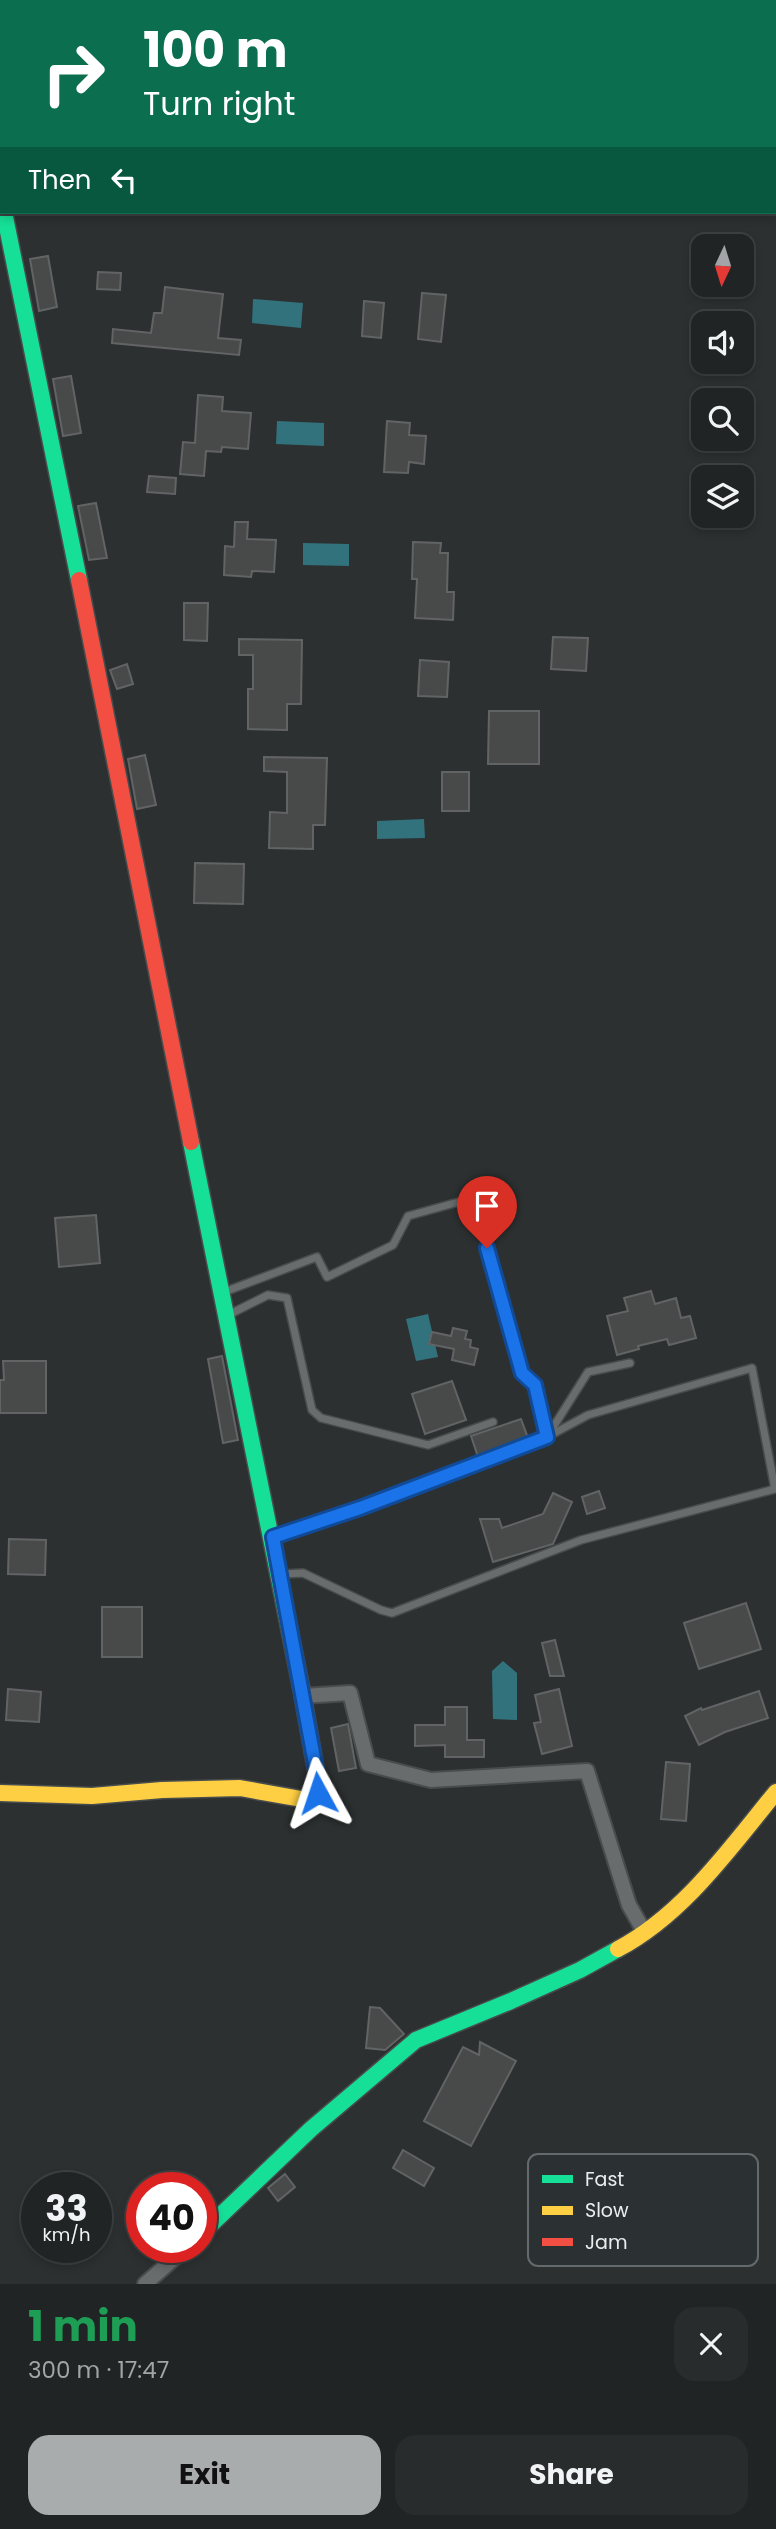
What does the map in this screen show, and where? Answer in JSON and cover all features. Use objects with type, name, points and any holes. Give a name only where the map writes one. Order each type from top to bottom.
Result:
[{"type":"street","points":[[0,1793],[92,1796],[162,1790],[240,1788],[304,1801],[312,1799],[318,1793],[318,1780],[273,1537],[4,214]]},
{"type":"street","points":[[303,1696],[350,1693],[368,1765],[431,1780],[587,1770],[629,1905],[645,1933]]},
{"type":"street","points":[[217,2218],[321,2120],[416,2040],[580,1970],[645,1933],[674,1910],[712,1870],[776,1792]]},
{"type":"street","points":[[145,2284],[169,2263]]},
{"type":"lane","points":[[223,1293],[317,1257],[327,1277],[393,1245],[408,1216],[473,1198],[522,1373],[535,1385],[547,1437]]},
{"type":"lane","points":[[228,1316],[268,1295],[287,1298],[312,1410],[321,1418],[428,1444],[493,1422]]},
{"type":"lane","points":[[547,1437],[588,1372],[630,1363]]},
{"type":"lane","points":[[273,1537],[360,1508],[547,1437],[588,1415],[752,1368],[776,1489],[581,1540],[391,1613],[303,1573],[280,1575]]},
{"type":"water","points":[[253,299],[303,303],[301,328],[252,323]]},
{"type":"water","points":[[277,421],[324,423],[324,446],[276,444]]},
{"type":"water","points":[[303,543],[349,544],[349,566],[303,565]]},
{"type":"water","points":[[424,819],[425,838],[377,839],[377,821]]},
{"type":"water","points":[[428,1314],[438,1357],[416,1361],[406,1319]]},
{"type":"water","points":[[503,1661],[517,1673],[517,1720],[493,1719],[492,1671]]},
{"type":"building","points":[[48,256],[57,307],[39,311],[30,259]]},
{"type":"building","points":[[98,272],[121,273],[120,290],[97,289]]},
{"type":"building","points":[[165,287],[223,294],[218,338],[241,340],[239,355],[112,343],[113,329],[151,333],[154,313],[162,313]]},
{"type":"building","points":[[422,293],[446,295],[441,342],[418,339]]},
{"type":"building","points":[[364,301],[384,303],[381,338],[362,336]]},
{"type":"building","points":[[71,376],[81,433],[63,436],[53,379]]},
{"type":"building","points":[[198,395],[223,397],[222,411],[251,413],[248,449],[222,447],[221,452],[206,451],[204,476],[180,474],[183,442],[195,443]]},
{"type":"building","points":[[387,421],[410,423],[409,435],[426,436],[424,464],[409,462],[408,473],[384,472]]},
{"type":"building","points":[[149,476],[176,478],[175,494],[147,492]]},
{"type":"building","points":[[96,503],[107,558],[89,560],[78,506]]},
{"type":"building","points":[[235,522],[248,522],[247,539],[276,540],[274,572],[252,571],[251,577],[224,575],[225,546],[234,547]]},
{"type":"building","points":[[413,542],[441,543],[440,553],[448,553],[447,592],[454,592],[453,620],[415,618],[417,579],[412,579]]},
{"type":"building","points":[[184,603],[208,603],[207,641],[184,640]]},
{"type":"building","points":[[553,637],[588,638],[586,671],[551,669]]},
{"type":"building","points":[[239,639],[302,640],[301,704],[287,704],[287,730],[248,729],[248,689],[253,689],[253,655],[239,655]]},
{"type":"building","points":[[420,660],[449,662],[447,697],[418,696]]},
{"type":"building","points":[[127,664],[133,684],[117,689],[110,670]]},
{"type":"building","points":[[489,711],[539,711],[539,764],[488,764]]},
{"type":"building","points":[[145,755],[156,805],[137,809],[128,759]]},
{"type":"building","points":[[264,757],[327,758],[325,825],[313,825],[313,849],[269,848],[270,812],[287,813],[287,772],[264,771]]},
{"type":"building","points":[[442,772],[469,772],[469,811],[442,811]]},
{"type":"building","points":[[195,863],[244,864],[243,904],[194,903]]},
{"type":"building","points":[[96,1215],[100,1263],[59,1267],[55,1218]]},
{"type":"building","points":[[651,1291],[655,1304],[676,1298],[681,1318],[690,1316],[696,1338],[669,1345],[667,1339],[638,1346],[639,1349],[617,1355],[607,1316],[628,1311],[624,1298]]},
{"type":"building","points":[[453,1328],[467,1331],[465,1339],[471,1340],[470,1347],[478,1349],[474,1365],[452,1360],[454,1349],[429,1344],[432,1332],[451,1336]]},
{"type":"building","points":[[222,1356],[238,1440],[223,1443],[208,1359]]},
{"type":"building","points":[[3,1361],[46,1361],[46,1413],[0,1413]]},
{"type":"building","points":[[452,1381],[466,1420],[425,1434],[412,1394]]},
{"type":"building","points":[[521,1419],[528,1438],[478,1457],[471,1436]]},
{"type":"building","points":[[599,1491],[605,1508],[587,1514],[582,1497]]},
{"type":"building","points":[[553,1493],[572,1502],[553,1544],[493,1562],[480,1519],[499,1519],[502,1528],[543,1514]]},
{"type":"building","points":[[9,1539],[46,1540],[45,1575],[8,1574]]},
{"type":"building","points":[[746,1603],[761,1649],[699,1669],[684,1623]]},
{"type":"building","points":[[102,1607],[142,1607],[142,1657],[102,1657]]},
{"type":"building","points":[[555,1640],[564,1676],[550,1676],[542,1643]]},
{"type":"building","points":[[8,1689],[41,1692],[39,1722],[6,1720]]},
{"type":"building","points":[[559,1689],[572,1746],[542,1754],[534,1723],[541,1722],[535,1695]]},
{"type":"building","points":[[759,1691],[768,1718],[725,1732],[699,1745],[685,1716],[701,1708],[702,1710]]},
{"type":"building","points":[[445,1707],[467,1707],[467,1740],[484,1740],[484,1757],[445,1757],[445,1745],[415,1746],[415,1725],[445,1725]]},
{"type":"building","points":[[348,1724],[356,1768],[339,1771],[331,1728]]},
{"type":"building","points":[[666,1762],[690,1764],[686,1821],[661,1819]]},
{"type":"building","points":[[370,2007],[380,2008],[404,2034],[385,2050],[366,2048]]},
{"type":"building","points":[[480,2042],[516,2061],[471,2146],[424,2121],[463,2047],[479,2055]]},
{"type":"building","points":[[403,2150],[434,2168],[424,2186],[393,2168]]},
{"type":"building","points":[[285,2174],[295,2187],[278,2201],[268,2188]]},
{"type":"traffic: fast","points":[[4,214],[79,580]]},
{"type":"traffic: fast","points":[[191,1142],[301,1687]]},
{"type":"traffic: fast","points":[[217,2219],[311,2129],[416,2040],[580,1970],[618,1949]]},
{"type":"traffic: slow","points":[[0,1793],[92,1796],[162,1790],[240,1788],[307,1800],[316,1795],[319,1787],[301,1687]]},
{"type":"traffic: slow","points":[[618,1949],[642,1935],[685,1899],[776,1792]]},
{"type":"traffic: jam","points":[[79,580],[191,1142]]},
{"type":"route","points":[[318,1793],[318,1780],[273,1537],[360,1508],[547,1437],[535,1385],[522,1373],[487,1248]]}]
